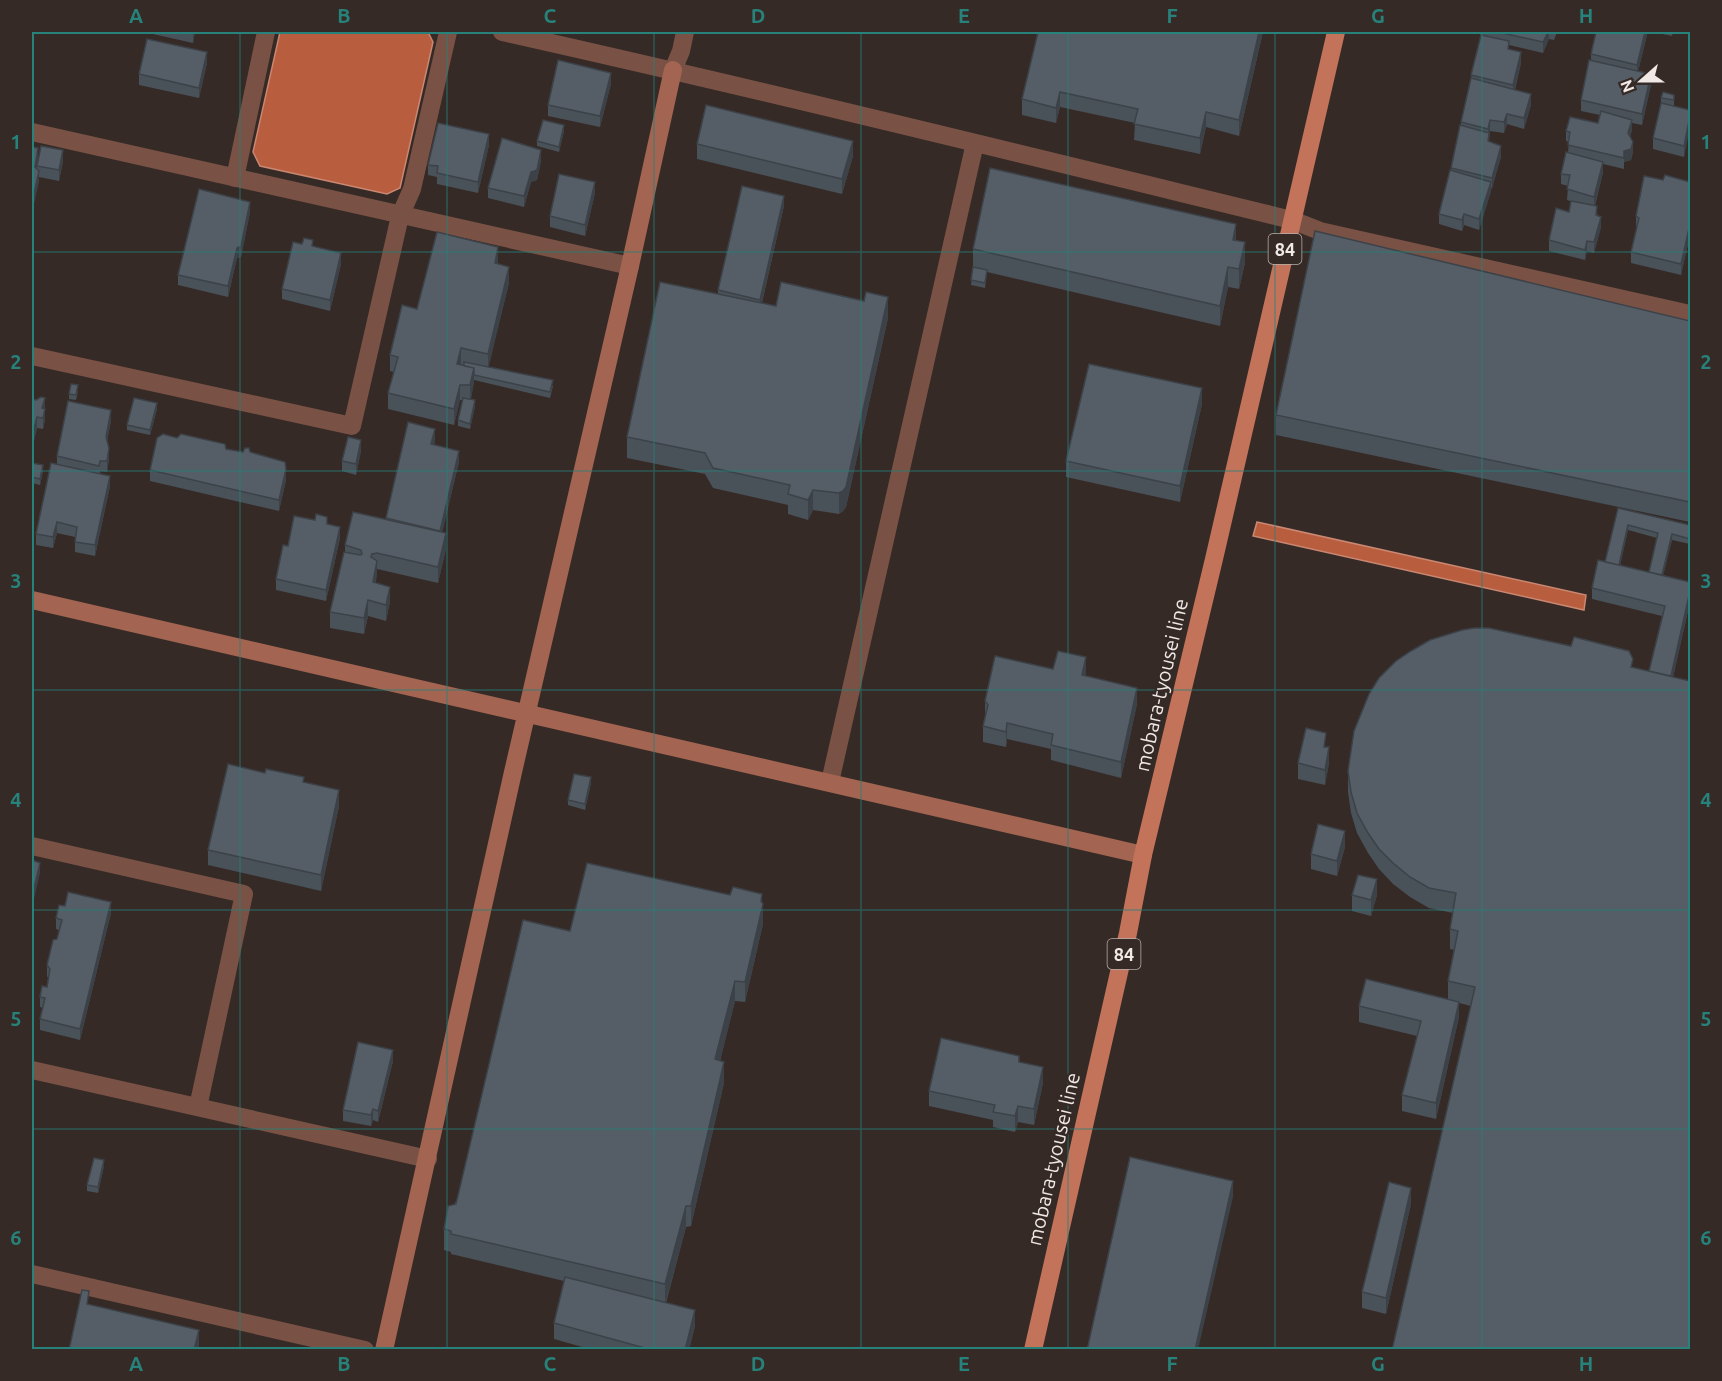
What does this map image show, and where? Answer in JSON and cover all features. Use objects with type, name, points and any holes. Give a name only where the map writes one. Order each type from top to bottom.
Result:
[{"type":"main road","name":"mobara-tyousei line","points":[[1033,1350],[1126,945],[1143,855],[1336,32]]},
{"type":"street","points":[[235,178],[266,32]]},
{"type":"street","points":[[32,356],[352,426],[400,216],[412,189],[448,32]]},
{"type":"street","points":[[502,32],[975,142],[1292,220],[1320,231],[1690,314]]},
{"type":"street","points":[[384,1350],[673,70],[681,51],[685,32]]},
{"type":"street","points":[[32,132],[630,266]]},
{"type":"street","points":[[830,782],[975,142]]},
{"type":"street","points":[[32,600],[1143,855]]},
{"type":"street","points":[[32,846],[244,894],[198,1107]]},
{"type":"street","points":[[32,1070],[428,1160]]},
{"type":"street","points":[[32,1274],[365,1350]]},
{"type":"shaded area","points":[[280,32],[428,32],[433,42],[400,188],[387,194],[260,166],[253,152]]},
{"type":"shaded area","points":[[1257,522],[1586,595],[1584,610],[1253,536]]},
{"type":"building","points":[[1038,32],[1259,32],[1239,120],[1206,112],[1200,138],[1134,124],[1138,109],[1060,92],[1056,108],[1022,99]]},
{"type":"building","points":[[1498,32],[1548,32],[1543,42]]},
{"type":"building","points":[[1596,32],[1645,32],[1637,65],[1591,54]]},
{"type":"building","points":[[1481,35],[1509,41],[1508,49],[1521,52],[1513,85],[1471,75]]},
{"type":"building","points":[[147,39],[207,52],[199,88],[139,74]]},
{"type":"building","points":[[558,60],[611,73],[600,116],[548,105]]},
{"type":"building","points":[[1589,60],[1651,74],[1642,114],[1581,100]]},
{"type":"building","points":[[1471,78],[1531,94],[1524,118],[1507,114],[1504,122],[1490,120],[1488,129],[1461,122]]},
{"type":"building","points":[[1663,92],[1674,95],[1674,100],[1661,98]]},
{"type":"building","points":[[1661,103],[1690,110],[1684,146],[1653,138]]},
{"type":"building","points":[[706,105],[853,141],[842,179],[697,144]]},
{"type":"building","points":[[1601,111],[1632,120],[1628,133],[1633,142],[1631,149],[1624,151],[1624,158],[1568,145],[1570,132],[1566,131],[1570,117],[1598,123]]},
{"type":"building","points":[[543,120],[564,125],[559,147],[537,141]]},
{"type":"building","points":[[438,123],[489,134],[478,182],[437,173],[438,166],[428,165]]},
{"type":"building","points":[[1460,125],[1489,133],[1488,141],[1501,146],[1492,178],[1451,168]]},
{"type":"building","points":[[502,138],[541,150],[537,170],[531,172],[524,196],[488,188]]},
{"type":"building","points":[[41,146],[63,150],[59,170],[37,166]]},
{"type":"building","points":[[32,147],[38,148],[35,167],[39,171],[32,203]]},
{"type":"building","points":[[1566,152],[1603,162],[1594,197],[1567,189],[1570,175],[1561,174]]},
{"type":"building","points":[[990,168],[1236,224],[1233,240],[1245,242],[1239,269],[1228,267],[1220,306],[973,249]]},
{"type":"building","points":[[1450,170],[1491,182],[1479,219],[1464,214],[1462,220],[1439,214]]},
{"type":"building","points":[[559,174],[595,182],[585,225],[550,216]]},
{"type":"building","points":[[1665,175],[1690,182],[1690,224],[1681,264],[1631,252],[1639,218],[1636,216],[1644,176],[1663,180]]},
{"type":"building","points":[[742,186],[784,196],[760,300],[718,290]]},
{"type":"building","points":[[199,189],[250,202],[241,246],[237,248],[228,286],[178,275]]},
{"type":"building","points":[[1571,201],[1597,206],[1596,215],[1601,217],[1594,242],[1587,241],[1585,250],[1549,240],[1556,208],[1569,212]]},
{"type":"building","points":[[1315,231],[1690,321],[1690,502],[1276,415]]},
{"type":"building","points":[[437,232],[498,247],[495,263],[509,267],[488,354],[461,348],[457,364],[474,368],[470,385],[460,385],[454,409],[388,393],[398,357],[390,355],[402,305],[417,309]]},
{"type":"building","points":[[304,238],[313,240],[312,246],[341,253],[330,300],[282,289],[293,242],[302,244]]},
{"type":"building","points":[[973,267],[987,270],[985,283],[971,280]]},
{"type":"building","points":[[660,282],[776,306],[781,282],[864,301],[866,292],[888,297],[846,487],[843,491],[839,493],[813,490],[808,500],[788,494],[790,485],[713,468],[705,453],[627,437]]},
{"type":"building","points":[[464,362],[553,380],[550,392],[474,375],[474,368],[464,366]]},
{"type":"building","points":[[1089,364],[1202,388],[1180,486],[1066,461]]},
{"type":"building","points":[[71,384],[78,385],[76,395],[69,394]]},
{"type":"building","points":[[41,397],[45,398],[42,408],[45,409],[43,418],[37,417],[32,437],[32,399],[36,400]]},
{"type":"building","points":[[134,398],[157,403],[150,430],[127,425]]},
{"type":"building","points":[[463,398],[475,400],[470,424],[458,420]]},
{"type":"building","points":[[68,401],[111,410],[106,437],[109,448],[107,461],[100,461],[99,466],[57,456]]},
{"type":"building","points":[[408,422],[435,429],[431,444],[459,451],[440,531],[386,518]]},
{"type":"building","points":[[163,434],[177,438],[181,434],[225,444],[226,449],[243,452],[245,448],[249,448],[250,452],[285,462],[286,469],[279,500],[150,470],[157,438]]},
{"type":"building","points":[[348,437],[361,440],[356,464],[342,461]]},
{"type":"building","points":[[32,463],[43,465],[40,479],[32,477]]},
{"type":"building","points":[[51,463],[110,476],[95,545],[75,542],[77,527],[57,522],[53,537],[36,534]]},
{"type":"building","points":[[1618,508],[1690,525],[1690,539],[1672,534],[1662,575],[1649,572],[1658,533],[1628,525],[1619,565],[1605,562]]},
{"type":"building","points":[[353,512],[446,533],[438,567],[377,553],[372,554],[371,557],[377,561],[373,582],[390,587],[386,605],[368,600],[364,618],[330,612],[344,552],[362,554],[361,550],[345,545]]},
{"type":"building","points":[[316,514],[327,517],[327,524],[340,527],[326,590],[276,579],[283,545],[288,546],[294,516],[315,520]]},
{"type":"building","points":[[1598,560],[1690,582],[1671,676],[1649,671],[1665,606],[1592,588]]},
{"type":"building","points":[[1474,628],[1489,628],[1571,646],[1574,637],[1629,651],[1633,659],[1631,667],[1690,681],[1690,1350],[1392,1350],[1475,987],[1448,981],[1458,931],[1450,929],[1456,893],[1429,888],[1410,877],[1379,849],[1357,813],[1348,771],[1354,731],[1369,694],[1379,678],[1396,661],[1430,640]]},
{"type":"building","points":[[1058,651],[1086,657],[1082,675],[1137,688],[1121,762],[1051,745],[1053,734],[1007,723],[1006,732],[983,726],[988,705],[985,701],[995,656],[1053,669]]},
{"type":"building","points":[[1306,728],[1326,733],[1324,747],[1329,747],[1325,770],[1298,763]]},
{"type":"building","points":[[228,764],[265,773],[266,769],[304,777],[303,782],[339,790],[321,875],[208,850]]},
{"type":"building","points":[[574,774],[591,777],[585,804],[568,800]]},
{"type":"building","points":[[1318,824],[1345,831],[1337,861],[1311,854]]},
{"type":"building","points":[[32,860],[40,863],[32,897]]},
{"type":"building","points":[[587,863],[730,895],[733,887],[762,894],[763,904],[745,982],[735,981],[715,1059],[724,1062],[691,1206],[686,1206],[665,1284],[451,1234],[451,1231],[444,1229],[448,1206],[456,1204],[523,920],[570,931]]},
{"type":"building","points":[[1358,875],[1377,879],[1371,900],[1352,895]]},
{"type":"building","points":[[68,892],[111,902],[80,1029],[40,1019],[45,998],[40,997],[42,986],[47,987],[50,969],[47,965],[53,940],[57,939],[62,920],[56,918],[59,905],[65,906]]},
{"type":"building","points":[[1366,979],[1459,1002],[1436,1103],[1402,1095],[1421,1021],[1359,1006]]},
{"type":"building","points":[[941,1038],[1019,1056],[1019,1062],[1043,1067],[1034,1109],[1018,1106],[1015,1116],[993,1112],[995,1105],[929,1091]]},
{"type":"building","points":[[358,1042],[393,1050],[378,1111],[373,1109],[371,1115],[343,1110]]},
{"type":"building","points":[[1130,1157],[1233,1181],[1195,1350],[1087,1350]]},
{"type":"building","points":[[94,1158],[104,1160],[98,1187],[87,1185]]},
{"type":"building","points":[[1389,1182],[1411,1188],[1386,1298],[1362,1292]]},
{"type":"building","points":[[565,1277],[695,1310],[685,1350],[652,1350],[554,1323]]},
{"type":"building","points":[[82,1290],[89,1291],[87,1304],[199,1330],[194,1350],[69,1350]]}]
